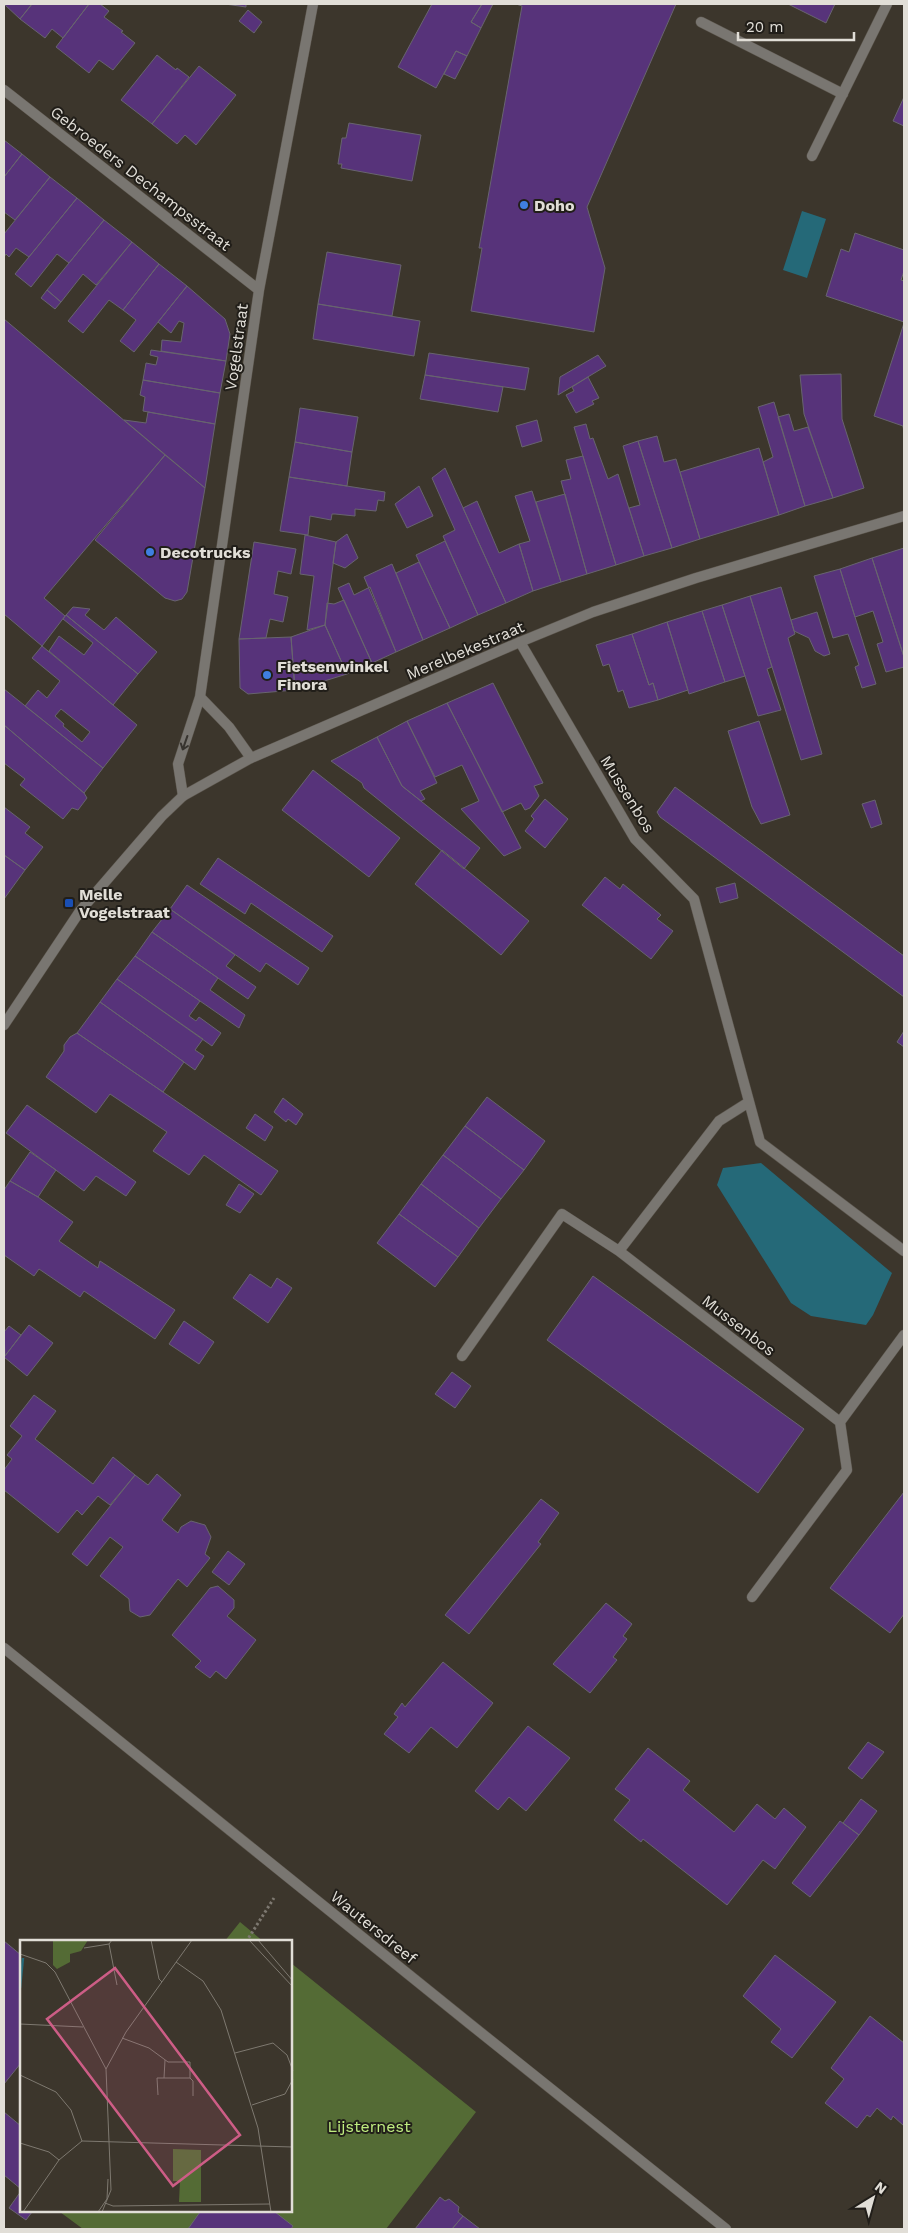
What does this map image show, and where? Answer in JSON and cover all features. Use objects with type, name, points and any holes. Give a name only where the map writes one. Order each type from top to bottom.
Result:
[{"type":"street","name":"Vogelstraat","points":[[183,796],[178,764],[200,697],[259,290],[313,4]]},
{"type":"street","points":[[812,156],[887,4]]},
{"type":"street","points":[[701,22],[843,94]]},
{"type":"street","name":"Gebroeders Dechampsstraat","points":[[4,90],[259,290]]},
{"type":"street","name":"Merelbekestraat","points":[[4,1025],[80,911],[162,816],[183,796],[251,758],[593,612],[696,578],[904,516]]},
{"type":"street","name":"Mussenbos","points":[[520,642],[635,839],[694,899],[760,1142],[904,1251]]},
{"type":"street","points":[[200,697],[229,728],[251,758]]},
{"type":"street","points":[[619,1251],[719,1121],[749,1102]]},
{"type":"street","name":"Mussenbos","points":[[462,1356],[562,1214],[619,1251],[840,1422]]},
{"type":"street","points":[[752,1597],[847,1470],[840,1422],[904,1335]]},
{"type":"street","name":"Wautersdreef","points":[[4,1648],[292,1878],[470,2026],[726,2229]]},
{"type":"path","points":[[247,1940],[269,1904],[292,1878]]},
{"type":"green space","points":[[240,1922],[262,1940],[226,1940]]},
{"type":"green space","name":"Lijsternest","points":[[292,1964],[476,2112],[386,2229],[83,2229],[61,2213],[292,2213]]},
{"type":"water","points":[[802,211],[826,219],[807,278],[783,270]]},
{"type":"water","points":[[761,1163],[892,1273],[873,1315],[866,1325],[811,1316],[791,1303],[717,1185],[723,1168]]},
{"type":"building","points":[[4,4],[32,4],[20,19]]},
{"type":"building","points":[[32,4],[89,4],[63,38],[52,29],[45,38],[20,19]]},
{"type":"building","points":[[89,4],[100,4],[109,11],[104,17],[135,43],[113,70],[99,60],[89,73],[56,47]]},
{"type":"building","points":[[225,4],[246,4],[246,7]]},
{"type":"building","points":[[432,4],[482,4],[471,22],[481,28],[467,56],[456,51],[436,88],[398,67]]},
{"type":"building","points":[[482,4],[493,4],[481,28],[471,22]]},
{"type":"building","points":[[516,4],[676,4],[587,207],[605,268],[594,332],[471,311],[482,248],[479,248],[522,6]]},
{"type":"building","points":[[788,4],[835,4],[826,23]]},
{"type":"building","points":[[248,10],[262,22],[254,33],[239,21]]},
{"type":"building","points":[[456,51],[467,56],[455,79],[444,74]]},
{"type":"building","points":[[157,55],[176,70],[177,68],[189,77],[152,124],[121,100]]},
{"type":"building","points":[[199,66],[236,95],[196,145],[185,135],[177,144],[152,124]]},
{"type":"building","points":[[904,97],[904,126],[893,121]]},
{"type":"building","points":[[349,123],[421,135],[412,181],[341,168],[342,164],[338,164],[342,138],[346,138]]},
{"type":"building","points":[[4,140],[22,154],[4,177]]},
{"type":"building","points":[[22,154],[50,177],[15,220],[4,212],[4,177]]},
{"type":"building","points":[[50,177],[77,198],[29,257],[16,248],[9,257],[6,254],[4,257],[4,234]]},
{"type":"building","points":[[77,198],[104,220],[69,263],[57,254],[31,287],[15,274]]},
{"type":"building","points":[[104,220],[132,242],[96,285],[83,274],[61,302],[47,290]]},
{"type":"building","points":[[855,233],[904,250],[904,271],[901,280],[904,281],[904,322],[826,296],[841,249],[849,252]]},
{"type":"building","points":[[132,242],[159,264],[123,310],[109,300],[83,333],[68,321]]},
{"type":"building","points":[[327,252],[401,265],[392,316],[318,304]]},
{"type":"building","points":[[159,264],[187,286],[134,352],[120,341],[136,320],[123,310]]},
{"type":"building","points":[[187,286],[225,319],[230,334],[226,361],[161,351],[162,340],[181,342],[184,323],[179,321],[171,333],[158,322]]},
{"type":"building","points":[[47,290],[61,302],[55,309],[41,298]]},
{"type":"building","points":[[318,304],[420,321],[414,356],[313,339]]},
{"type":"building","points":[[4,319],[165,455],[44,598],[65,616],[42,646],[4,614]]},
{"type":"building","points":[[904,323],[904,432],[903,426],[874,416]]},
{"type":"building","points":[[151,350],[226,361],[220,393],[143,380],[146,363],[156,365],[158,357],[150,355]]},
{"type":"building","points":[[429,353],[529,368],[525,390],[425,375]]},
{"type":"building","points":[[598,355],[606,366],[558,395],[560,377]]},
{"type":"building","points":[[841,374],[842,419],[864,488],[833,498],[804,414],[800,375]]},
{"type":"building","points":[[425,375],[503,387],[498,412],[420,399]]},
{"type":"building","points":[[588,377],[599,398],[592,401],[594,404],[576,413],[566,395],[574,391],[572,387]]},
{"type":"building","points":[[143,380],[220,393],[215,424],[143,411],[145,397],[140,395]]},
{"type":"building","points":[[774,402],[805,506],[779,515],[763,462],[773,457],[758,407]]},
{"type":"building","points":[[300,408],[358,417],[352,452],[295,442]]},
{"type":"building","points":[[148,412],[215,424],[205,488],[124,420],[146,423]]},
{"type":"building","points":[[789,414],[794,431],[808,427],[833,498],[805,506],[778,417]]},
{"type":"building","points":[[537,420],[542,441],[522,447],[516,426]]},
{"type":"building","points":[[586,424],[590,439],[593,438],[608,479],[618,474],[644,556],[616,565],[574,427]]},
{"type":"building","points":[[657,436],[664,462],[676,459],[700,539],[672,548],[638,441]]},
{"type":"building","points":[[638,441],[672,548],[644,556],[629,508],[640,505],[623,446]]},
{"type":"building","points":[[295,442],[352,452],[347,486],[289,477]]},
{"type":"building","points":[[759,448],[779,515],[700,539],[680,472]]},
{"type":"building","points":[[165,455],[205,488],[187,592],[182,599],[175,601],[165,598],[95,540]]},
{"type":"building","points":[[583,456],[616,565],[587,574],[561,481],[571,479],[566,460]]},
{"type":"building","points":[[445,468],[506,603],[478,615],[443,536],[455,530],[432,478]]},
{"type":"building","points":[[289,477],[385,492],[384,501],[378,500],[376,511],[355,509],[355,516],[332,514],[331,520],[310,516],[308,535],[280,531]]},
{"type":"building","points":[[419,486],[433,516],[407,528],[395,504]]},
{"type":"building","points":[[532,491],[561,582],[533,591],[519,544],[530,541],[515,496]]},
{"type":"building","points":[[565,494],[587,574],[561,582],[536,502]]},
{"type":"building","points":[[477,501],[499,553],[519,544],[533,591],[506,603],[463,508]]},
{"type":"building","points":[[347,534],[358,558],[345,568],[333,563],[336,542]]},
{"type":"building","points":[[305,535],[336,542],[325,625],[307,630],[314,576],[300,574]]},
{"type":"building","points":[[445,541],[478,615],[450,628],[416,555]]},
{"type":"building","points":[[254,542],[296,549],[291,574],[278,571],[274,594],[288,597],[283,622],[270,619],[266,638],[239,639]]},
{"type":"building","points":[[904,548],[904,657],[872,558]]},
{"type":"building","points":[[872,558],[904,657],[904,667],[886,672],[877,644],[883,642],[873,611],[855,617],[840,569]]},
{"type":"building","points":[[419,562],[450,628],[423,640],[396,573]]},
{"type":"building","points":[[392,564],[423,640],[396,652],[364,577]]},
{"type":"building","points":[[840,569],[876,684],[862,688],[855,667],[859,665],[848,634],[833,638],[814,576]]},
{"type":"building","points":[[349,583],[354,595],[370,587],[396,652],[372,663],[338,588]]},
{"type":"building","points":[[781,587],[795,634],[788,638],[822,754],[801,760],[750,596]]},
{"type":"building","points":[[750,596],[772,667],[767,669],[781,710],[758,716],[722,605]]},
{"type":"building","points":[[344,600],[372,663],[347,674],[325,625],[327,603],[334,604]]},
{"type":"building","points":[[722,605],[745,676],[725,682],[702,611]]},
{"type":"building","points":[[73,607],[90,609],[85,615],[104,630],[116,617],[157,652],[138,674],[66,615]]},
{"type":"building","points":[[702,611],[725,682],[689,694],[667,622]]},
{"type":"building","points":[[817,612],[830,654],[824,656],[815,651],[809,638],[794,631],[791,620]]},
{"type":"building","points":[[66,615],[138,674],[113,705],[49,651],[59,636],[84,655],[93,643],[63,619]]},
{"type":"building","points":[[667,622],[688,690],[658,700],[653,683],[649,685],[632,634]]},
{"type":"building","points":[[325,625],[347,674],[295,690],[291,637]]},
{"type":"building","points":[[632,634],[649,685],[653,683],[658,700],[629,708],[623,690],[618,692],[609,664],[603,666],[596,645]]},
{"type":"building","name":"Fietsenwinkel Finora","points":[[291,637],[295,690],[248,694],[240,688],[239,639]]},
{"type":"building","points":[[42,646],[137,725],[103,768],[25,706],[38,690],[47,698],[60,681],[32,658]],"holes":[[[61,709],[90,732],[82,742],[63,726],[64,724],[55,716]]]},
{"type":"building","points":[[493,683],[543,783],[534,786],[539,796],[530,808],[525,810],[521,803],[502,812],[447,703]]},
{"type":"building","points":[[4,689],[103,768],[84,793],[4,725]]},
{"type":"building","points":[[447,703],[521,848],[504,856],[461,809],[479,801],[462,765],[435,777],[407,721]]},
{"type":"building","points":[[407,721],[437,783],[420,791],[425,799],[421,801],[402,786],[377,737]]},
{"type":"building","points":[[759,721],[790,815],[761,824],[752,807],[728,731]]},
{"type":"building","points":[[4,725],[84,793],[87,798],[78,810],[72,808],[63,819],[20,785],[25,779],[4,763]]},
{"type":"building","points":[[377,737],[402,786],[480,848],[464,869],[364,788],[362,783],[331,761]]},
{"type":"building","points":[[313,770],[400,838],[369,877],[282,810]]},
{"type":"building","points":[[675,787],[904,956],[904,997],[660,817],[657,812]]},
{"type":"building","points":[[545,799],[568,819],[545,848],[525,831],[534,819],[531,816]]},
{"type":"building","points":[[875,800],[882,824],[871,828],[862,804]]},
{"type":"building","points":[[4,807],[30,827],[25,833],[43,847],[25,870],[4,855]]},
{"type":"building","points":[[442,850],[529,921],[501,955],[415,884]]},
{"type":"building","points":[[4,855],[25,870],[4,899]]},
{"type":"building","points":[[218,858],[333,936],[322,952],[251,903],[245,914],[200,884]]},
{"type":"building","points":[[605,877],[620,889],[623,884],[661,915],[657,919],[673,931],[651,959],[582,905]]},
{"type":"building","points":[[735,883],[738,898],[720,903],[716,888]]},
{"type":"building","points":[[187,885],[309,968],[298,985],[266,963],[260,972],[170,909]]},
{"type":"building","points":[[170,909],[235,955],[226,966],[256,987],[248,999],[152,932]]},
{"type":"building","points":[[152,932],[218,978],[210,990],[245,1015],[239,1028],[135,956]]},
{"type":"building","points":[[135,956],[200,1001],[189,1016],[196,1021],[199,1017],[221,1033],[212,1046],[117,979]]},
{"type":"building","points":[[117,979],[203,1039],[195,1050],[204,1056],[195,1070],[100,1002]]},
{"type":"building","points":[[100,1002],[184,1062],[163,1092],[77,1033]]},
{"type":"building","points":[[904,1031],[904,1047],[897,1042]]},
{"type":"building","points":[[77,1033],[278,1171],[261,1195],[204,1155],[189,1175],[153,1151],[167,1132],[110,1094],[96,1113],[46,1077],[64,1051],[64,1045],[70,1037]]},
{"type":"building","points":[[487,1097],[545,1141],[524,1170],[465,1126]]},
{"type":"building","points":[[283,1098],[303,1114],[296,1125],[288,1119],[286,1122],[274,1112]]},
{"type":"building","points":[[27,1105],[136,1182],[126,1196],[96,1176],[84,1191],[6,1133]]},
{"type":"building","points":[[255,1114],[273,1127],[265,1141],[246,1128]]},
{"type":"building","points":[[465,1126],[524,1170],[501,1199],[443,1155]]},
{"type":"building","points":[[30,1152],[56,1170],[38,1197],[10,1181]]},
{"type":"building","points":[[443,1155],[501,1199],[479,1228],[421,1184]]},
{"type":"building","points":[[10,1181],[38,1197],[73,1222],[59,1241],[98,1268],[100,1261],[175,1310],[155,1339],[84,1291],[80,1297],[39,1269],[34,1276],[4,1255],[4,1190]]},
{"type":"building","points":[[239,1184],[254,1194],[240,1213],[226,1205]]},
{"type":"building","points":[[421,1184],[479,1228],[458,1257],[399,1214]]},
{"type":"building","points":[[399,1214],[458,1257],[435,1287],[377,1243]]},
{"type":"building","points":[[250,1274],[271,1288],[277,1278],[292,1288],[268,1323],[233,1298]]},
{"type":"building","points":[[593,1276],[804,1429],[758,1493],[547,1340]]},
{"type":"building","points":[[184,1321],[214,1342],[199,1364],[169,1344]]},
{"type":"building","points":[[29,1325],[53,1343],[27,1376],[4,1357]]},
{"type":"building","points":[[9,1326],[21,1335],[5,1356],[4,1332]]},
{"type":"building","points":[[452,1372],[471,1386],[455,1408],[435,1394]]},
{"type":"building","points":[[34,1395],[56,1411],[35,1439],[93,1484],[113,1457],[135,1475],[110,1505],[98,1496],[82,1515],[77,1510],[58,1533],[4,1490],[4,1470],[12,1459],[7,1455],[22,1436],[10,1426]]},
{"type":"building","points":[[157,1474],[181,1495],[162,1520],[178,1533],[181,1527],[191,1521],[205,1525],[211,1537],[205,1554],[210,1558],[187,1587],[178,1579],[150,1615],[140,1617],[130,1611],[129,1599],[100,1576],[123,1547],[110,1537],[87,1566],[72,1554],[135,1475],[148,1485]]},
{"type":"building","points":[[904,1492],[904,1614],[890,1633],[830,1588]]},
{"type":"building","points":[[541,1499],[559,1513],[538,1542],[541,1544],[469,1634],[445,1615]]},
{"type":"building","points":[[228,1551],[245,1564],[229,1585],[212,1572]]},
{"type":"building","points":[[218,1586],[234,1600],[234,1608],[227,1616],[256,1640],[226,1679],[216,1671],[210,1678],[195,1667],[201,1661],[172,1635],[210,1588]]},
{"type":"building","points":[[606,1603],[632,1624],[623,1636],[627,1639],[613,1657],[617,1660],[590,1693],[553,1664]]},
{"type":"building","points":[[443,1662],[493,1703],[457,1748],[431,1727],[409,1753],[384,1734],[398,1717],[394,1714],[402,1703],[405,1707]]},
{"type":"building","points":[[528,1726],[570,1758],[526,1811],[509,1797],[498,1810],[475,1791]]},
{"type":"building","points":[[868,1742],[884,1752],[862,1779],[848,1768]]},
{"type":"building","points":[[648,1748],[690,1781],[683,1790],[734,1832],[757,1804],[775,1819],[784,1808],[806,1827],[775,1869],[763,1860],[727,1905],[643,1839],[641,1842],[614,1820],[630,1800],[615,1789]]},
{"type":"building","points":[[861,1799],[877,1811],[859,1835],[843,1823]]},
{"type":"building","points":[[840,1821],[859,1835],[810,1897],[792,1883]]},
{"type":"building","points":[[4,1941],[20,1954],[20,2064],[4,2084]]},
{"type":"building","points":[[775,1955],[836,2002],[792,2058],[771,2042],[781,2029],[743,1996]]},
{"type":"building","points":[[870,2016],[904,2043],[904,2126],[893,2116],[891,2120],[877,2108],[870,2117],[867,2115],[857,2128],[825,2103],[844,2079],[831,2068]]},
{"type":"building","points":[[4,2112],[20,2125],[20,2188],[4,2175]]},
{"type":"building","points":[[20,2192],[20,2213],[31,2213],[26,2220],[9,2208]]},
{"type":"building","points":[[440,2197],[445,2201],[449,2199],[459,2207],[458,2212],[463,2216],[452,2229],[415,2229]]},
{"type":"building","points":[[199,2213],[276,2213],[293,2226],[291,2229],[188,2229]]},
{"type":"building","points":[[463,2216],[480,2229],[452,2229]]},
{"type":"place","name":"Doho","points":[[524,205]]},
{"type":"place","name":"Decotrucks","points":[[150,552]]},
{"type":"place","name":"Fietsenwinkel Finora","points":[[267,675]]},
{"type":"place","name":"Melle Vogelstraat","points":[[69,903]]}]
